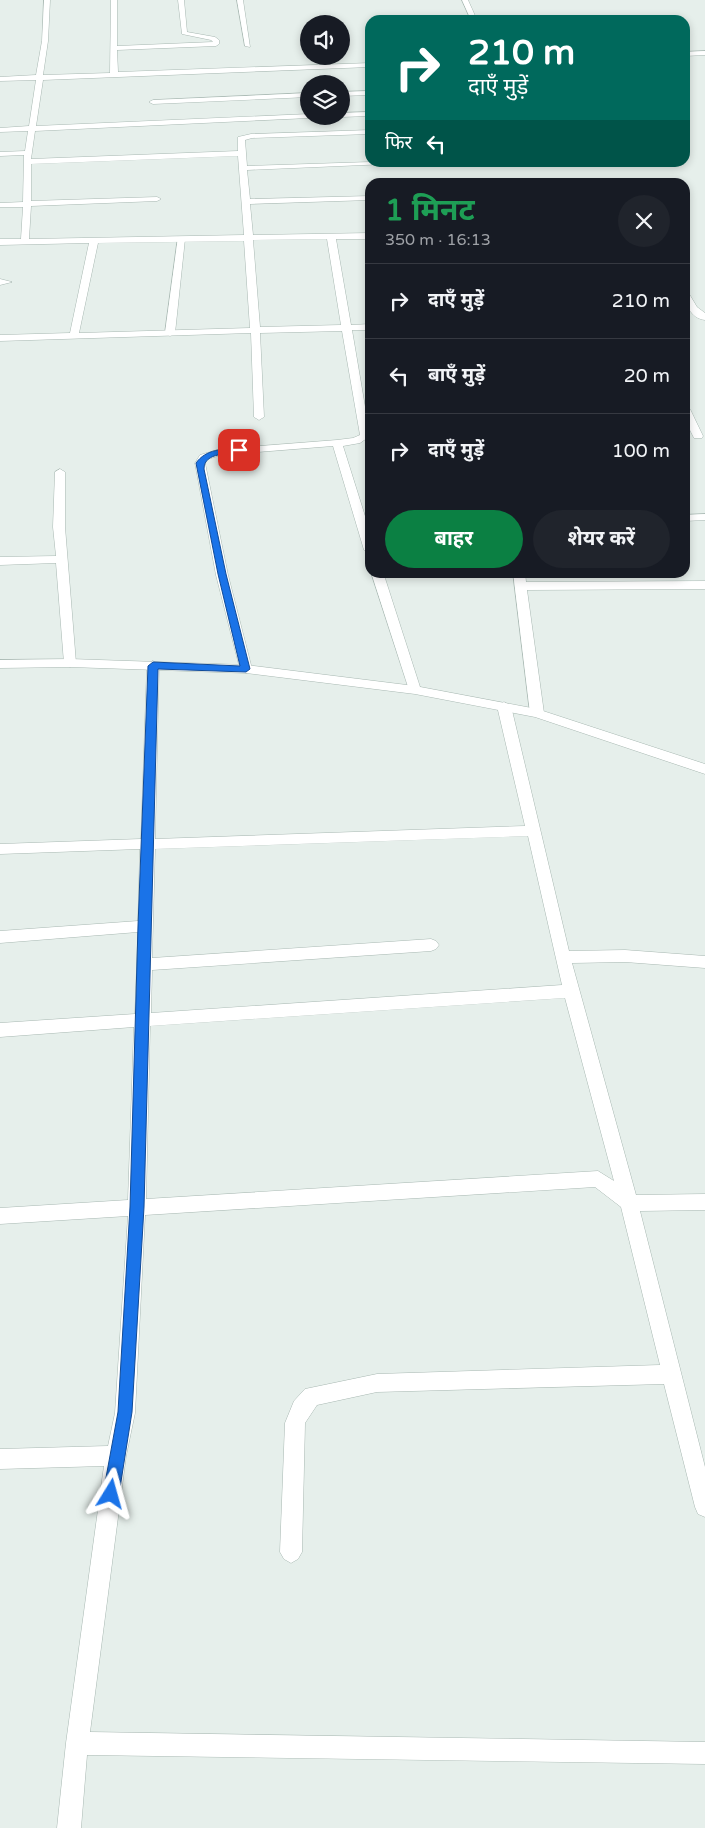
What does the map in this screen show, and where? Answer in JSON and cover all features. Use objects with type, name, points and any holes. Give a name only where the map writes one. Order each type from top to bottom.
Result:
[{"type":"street","points":[[25,241],[27,162],[45,40],[47,0]]},
{"type":"street","points":[[114,0],[114,75]]},
{"type":"street","points":[[114,48],[216,44],[216,40],[213,38],[184,33],[181,0]]},
{"type":"street","points":[[240,0],[248,46]]},
{"type":"street","points":[[465,0],[472,15]]},
{"type":"street","points":[[690,54],[705,53]]},
{"type":"street","points":[[0,79],[365,66]]},
{"type":"street","points":[[350,94],[365,93]]},
{"type":"street","points":[[0,130],[32,129],[239,109],[300,98]]},
{"type":"street","points":[[153,102],[300,115]]},
{"type":"street","points":[[350,115],[365,114]]},
{"type":"street","points":[[259,417],[250,238],[242,139],[246,136],[365,132]]},
{"type":"street","points":[[27,162],[242,152]]},
{"type":"street","points":[[0,154],[28,153]]},
{"type":"street","points":[[244,168],[365,164]]},
{"type":"street","points":[[247,202],[365,198]]},
{"type":"street","points":[[0,205],[157,200]]},
{"type":"street","points":[[0,242],[365,236]]},
{"type":"street","points":[[246,669],[222,574],[200,463],[204,457],[220,452],[356,441],[365,436],[345,328],[331,237]]},
{"type":"street","points":[[170,333],[181,239]]},
{"type":"street","points":[[74,336],[94,241]]},
{"type":"street","points":[[690,303],[693,309],[705,318]]},
{"type":"street","points":[[0,338],[365,327]]},
{"type":"street","points":[[690,417],[702,436]]},
{"type":"street","points":[[337,443],[365,534]]},
{"type":"street","points":[[60,472],[60,528],[70,663]]},
{"type":"street","points":[[690,518],[705,517]]},
{"type":"street","points":[[0,561],[62,559]]},
{"type":"street","points":[[379,578],[415,690]]},
{"type":"street","points":[[520,578],[538,713]]},
{"type":"street","points":[[521,586],[705,585]]},
{"type":"street","points":[[0,664],[70,663],[246,669],[415,690],[538,713],[705,769]]},
{"type":"street","points":[[69,1828],[76,1743],[116,1456],[125,1412],[137,1207],[141,1021],[153,666]]},
{"type":"street","points":[[504,706],[535,831],[571,991],[629,1203],[672,1374],[698,1451],[705,1507]]},
{"type":"street","points":[[0,849],[148,842],[535,831]]},
{"type":"street","points":[[0,937],[144,926]]},
{"type":"street","points":[[143,965],[431,945]]},
{"type":"street","points":[[563,957],[625,956],[705,962]]},
{"type":"street","points":[[0,1030],[571,991]]},
{"type":"street","points":[[0,1216],[598,1179],[629,1203],[705,1202]]},
{"type":"street","points":[[291,1552],[295,1423],[306,1400],[312,1396],[377,1384],[672,1374]]},
{"type":"street","points":[[0,1459],[116,1456]]},
{"type":"street","points":[[76,1743],[705,1753]]},
{"type":"route","points":[[111,1494],[125,1412],[137,1207],[141,1021],[153,666],[246,669],[222,574],[200,469],[200,463],[204,457],[220,452],[239,450]]}]
